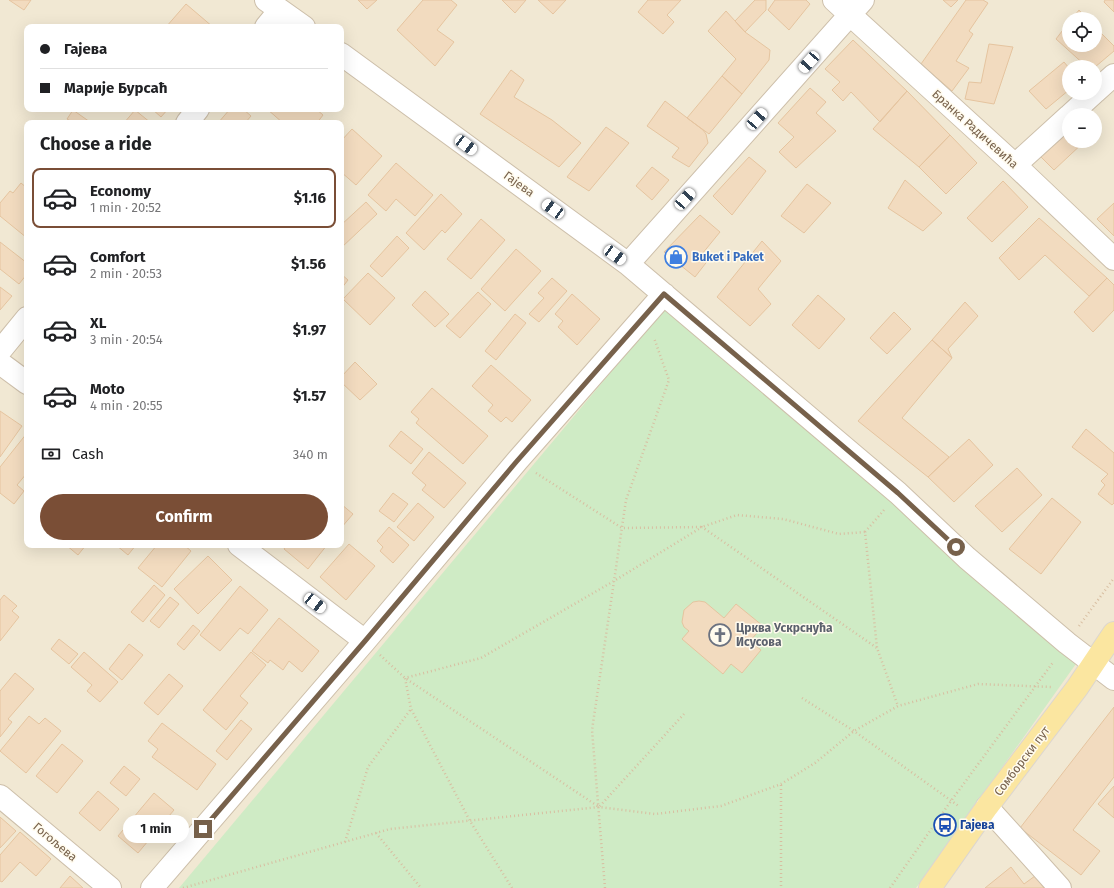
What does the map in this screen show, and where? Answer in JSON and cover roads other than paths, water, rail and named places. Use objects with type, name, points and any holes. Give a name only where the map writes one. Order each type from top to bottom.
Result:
[{"type":"main road","name":"Сомборски пут","points":[[930,888],[983,813],[1076,688],[1114,633]]},
{"type":"street","name":"Бранка Радичевића","points":[[834,0],[857,8],[1015,165],[1114,259]]},
{"type":"street","points":[[267,24],[273,5],[300,24]]},
{"type":"street","points":[[628,264],[857,8]]},
{"type":"street","name":"Гајева","points":[[344,56],[628,264],[898,493],[967,558],[1067,643],[1114,679]]},
{"type":"street","points":[[1102,86],[1114,75]]},
{"type":"street","points":[[1077,108],[1087,100]]},
{"type":"street","points":[[189,120],[196,112]]},
{"type":"street","points":[[1015,165],[1062,121]]},
{"type":"street","points":[[152,888],[365,641],[517,461],[664,294]]},
{"type":"street","points":[[0,351],[24,322]]},
{"type":"street","points":[[0,363],[24,381]]},
{"type":"street","points":[[243,548],[365,641]]},
{"type":"street","name":"Гогољева","points":[[0,796],[110,888]]},
{"type":"street","points":[[983,813],[1060,888]]},
{"type":"place","name":"Buket i Paket","points":[[676,257]]},
{"type":"place","name":"Црква Ускрснућа Исусова","points":[[720,635]]},
{"type":"place","name":"Гајева","points":[[945,825]]}]
